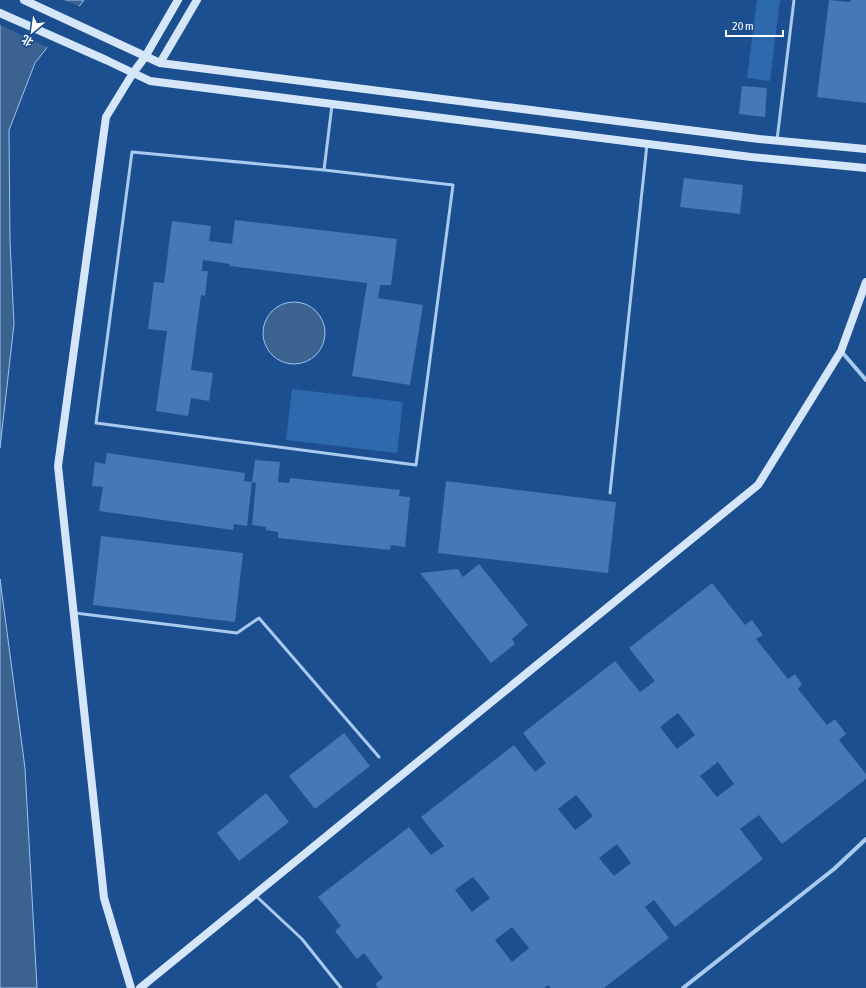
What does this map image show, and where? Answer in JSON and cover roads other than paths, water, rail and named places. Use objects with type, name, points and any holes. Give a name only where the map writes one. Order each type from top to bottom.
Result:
[{"type":"street","points":[[24,0],[160,63],[777,140],[866,149]]},
{"type":"street","points":[[131,988],[104,898],[58,466],[106,117],[133,73],[145,57],[178,0]]},
{"type":"street","points":[[160,63],[197,0]]},
{"type":"street","points":[[0,13],[150,81],[751,157],[866,168]]},
{"type":"street","points":[[140,988],[758,484],[841,351],[866,282]]},
{"type":"street","points":[[841,351],[866,380]]},
{"type":"street","points":[[683,988],[834,869],[866,838]]},
{"type":"lane","points":[[777,140],[794,0]]},
{"type":"lane","points":[[324,170],[332,104]]},
{"type":"lane","points":[[610,493],[647,144]]},
{"type":"lane","points":[[132,152],[324,170],[452,185],[416,465],[96,423],[132,152]]},
{"type":"lane","points":[[74,613],[237,632],[259,618],[379,756]]},
{"type":"lane","points":[[254,895],[302,939],[341,988]]}]
